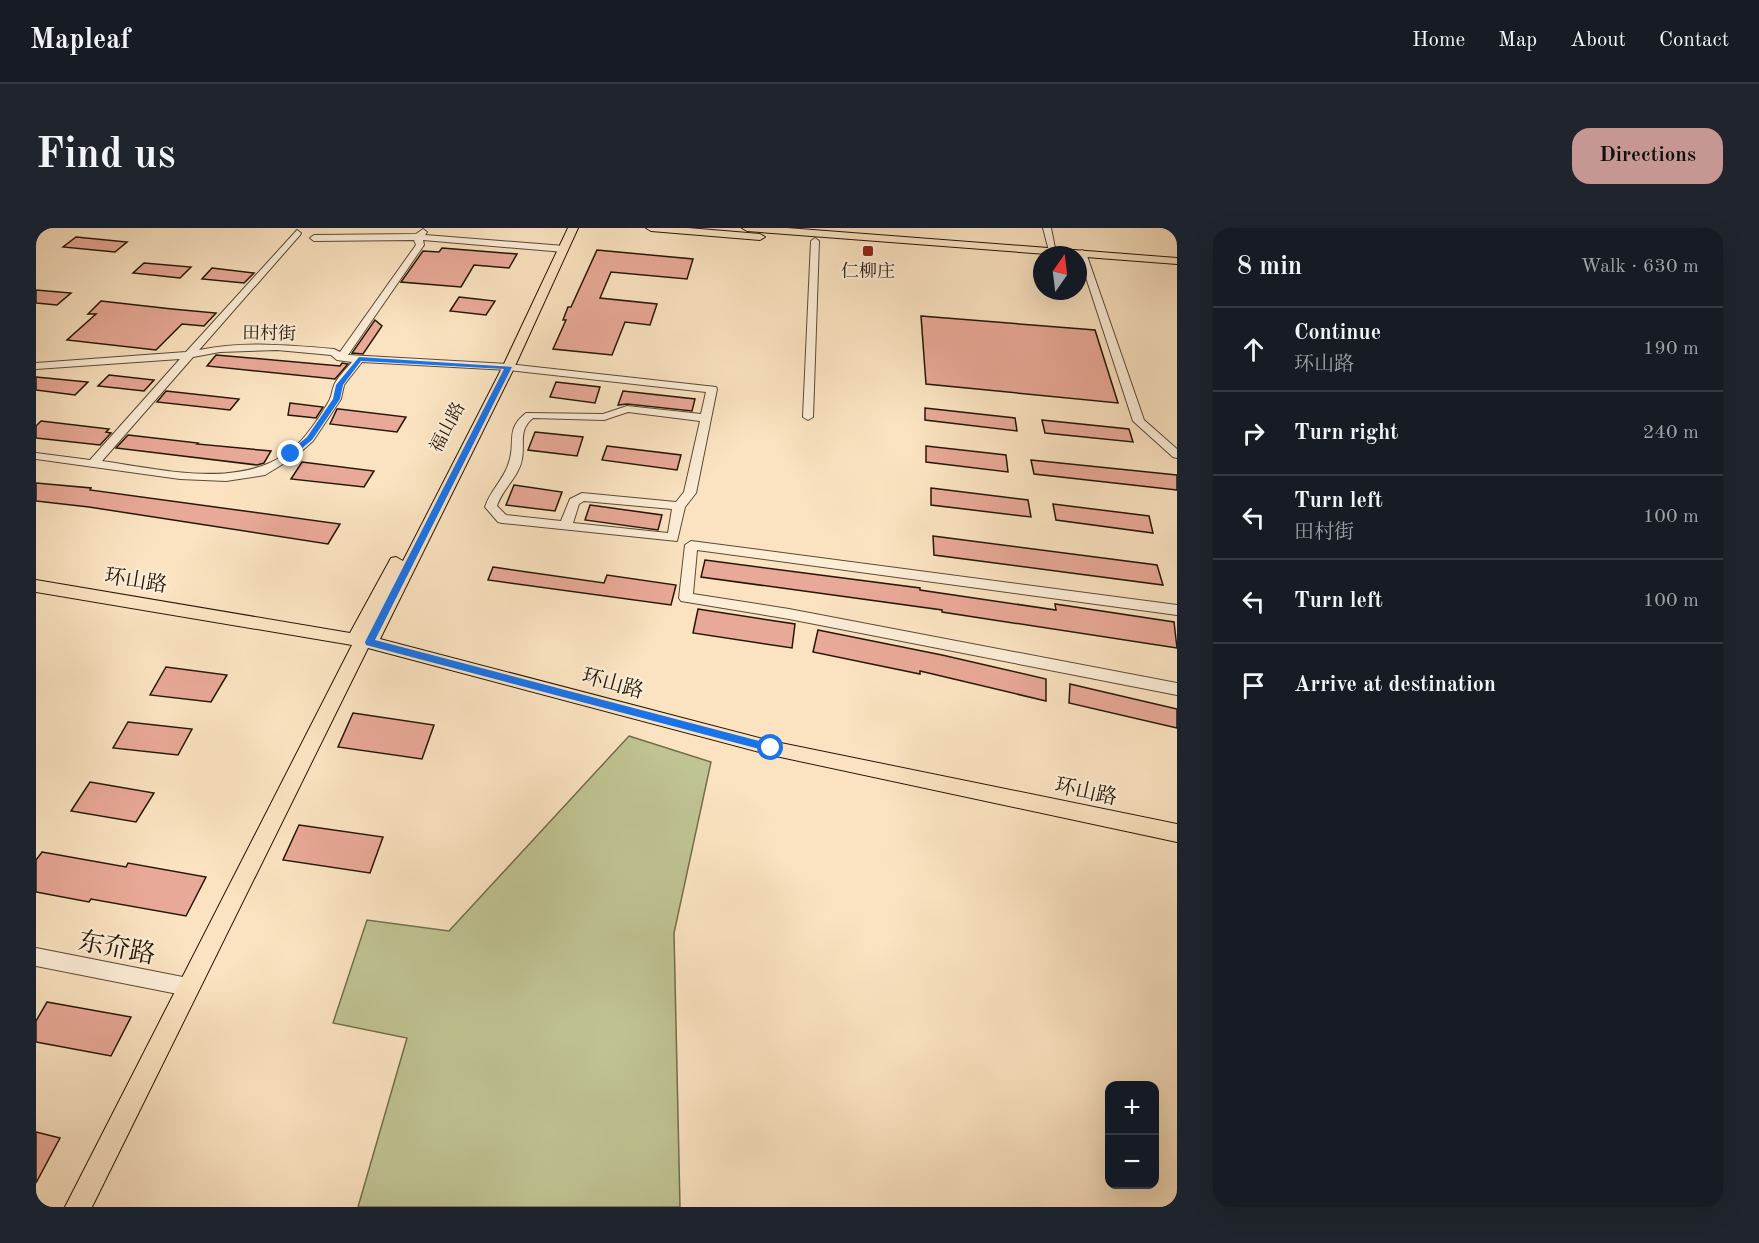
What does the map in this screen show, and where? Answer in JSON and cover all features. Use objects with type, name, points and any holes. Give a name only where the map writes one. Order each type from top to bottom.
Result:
[{"type":"main road","points":[[559,249],[563,228]]},
{"type":"main road","points":[[78,1207],[362,641],[504,367],[559,249],[573,228]]},
{"type":"main road","points":[[651,228],[1033,257]]},
{"type":"main road","points":[[747,228],[1033,249]]},
{"type":"main road","points":[[1087,258],[1177,261]]},
{"type":"main road","points":[[1087,259],[1177,268]]},
{"type":"main road","name":"环山路","points":[[36,586],[362,641],[771,748],[1177,833]]},
{"type":"street","points":[[418,237],[426,228]]},
{"type":"street","points":[[1047,228],[1052,246]]},
{"type":"street","points":[[92,465],[297,233]]},
{"type":"street","points":[[341,358],[420,245],[418,237]]},
{"type":"street","points":[[314,238],[418,237],[559,249]]},
{"type":"street","points":[[808,417],[815,241]]},
{"type":"street","points":[[1087,275],[1140,421],[1177,455]]},
{"type":"street","name":"田村街","points":[[36,366],[188,355],[220,349],[277,347],[334,352],[341,358],[504,367],[712,389],[706,418]]},
{"type":"street","points":[[36,456],[92,465],[192,475],[226,477],[261,472],[291,454],[309,439],[336,399],[339,385],[359,359]]},
{"type":"street","points":[[627,409],[706,418],[690,493],[679,506],[673,538],[502,519],[491,507],[494,494],[515,465],[516,434],[523,420],[530,415],[604,417],[627,409]]},
{"type":"street","points":[[566,527],[574,502],[582,497],[679,506]]},
{"type":"street","points":[[1177,610],[691,545],[686,598],[789,614],[1177,688]]},
{"type":"street","name":"东夼路","points":[[36,957],[188,987]]},
{"type":"green space","points":[[629,736],[711,762],[674,933],[680,1207],[358,1207],[407,1038],[333,1023],[367,920],[449,931]]},
{"type":"building","points":[[76,237],[127,242],[115,252],[63,247]]},
{"type":"building","points":[[442,248],[517,254],[509,268],[474,265],[461,287],[401,282],[423,251],[439,252]]},
{"type":"building","points":[[597,250],[693,259],[687,279],[611,272],[600,298],[657,304],[650,325],[625,322],[612,355],[553,349],[566,320],[563,320],[568,307],[571,307]]},
{"type":"building","points":[[144,263],[191,267],[180,278],[133,273]]},
{"type":"building","points":[[212,268],[254,273],[244,283],[202,279]]},
{"type":"building","points":[[36,290],[71,293],[57,305],[36,303]]},
{"type":"building","points":[[459,297],[495,301],[486,315],[450,311]]},
{"type":"building","points":[[101,301],[216,313],[204,326],[182,324],[156,350],[67,340],[96,314],[88,314]]},
{"type":"building","points":[[921,316],[1095,330],[1118,403],[926,384]]},
{"type":"building","points":[[375,320],[382,326],[363,354],[352,353]]},
{"type":"building","points":[[216,355],[340,366],[342,363],[348,364],[335,379],[207,366]]},
{"type":"building","points":[[109,375],[154,380],[144,391],[98,386]]},
{"type":"building","points":[[36,377],[88,382],[75,395],[36,390]]},
{"type":"building","points":[[556,382],[600,387],[595,403],[550,397]]},
{"type":"building","points":[[166,391],[239,399],[230,410],[157,402]]},
{"type":"building","points":[[623,391],[695,399],[692,411],[618,405]]},
{"type":"building","points":[[290,403],[323,407],[316,418],[288,415]]},
{"type":"building","points":[[925,408],[1015,418],[1017,431],[925,420]]},
{"type":"building","points":[[337,409],[406,417],[397,432],[330,424]]},
{"type":"building","points":[[1042,420],[1129,429],[1133,442],[1045,433]]},
{"type":"building","points":[[41,421],[109,429],[106,432],[111,433],[100,445],[36,438],[36,426]]},
{"type":"building","points":[[535,432],[583,437],[577,456],[528,450]]},
{"type":"building","points":[[128,435],[271,451],[264,463],[257,465],[116,448]]},
{"type":"building","points":[[607,446],[681,455],[677,470],[602,460]]},
{"type":"building","points":[[926,446],[1006,455],[1008,472],[926,462]]},
{"type":"building","points":[[1031,460],[1177,475],[1177,490],[1034,474]]},
{"type":"building","points":[[302,462],[374,471],[364,487],[291,479]]},
{"type":"building","points":[[36,483],[91,488],[90,490],[340,524],[328,544],[36,501]]},
{"type":"building","points":[[514,485],[562,492],[555,511],[506,505]]},
{"type":"building","points":[[931,488],[1028,500],[1031,517],[931,505]]},
{"type":"building","points":[[1053,504],[1149,516],[1153,533],[1056,520]]},
{"type":"building","points":[[590,505],[662,515],[658,530],[585,520]]},
{"type":"building","points":[[933,536],[1157,565],[1163,585],[934,555]]},
{"type":"building","points":[[705,560],[920,588],[920,590],[1056,610],[1055,604],[1174,622],[1177,648],[942,612],[942,610],[701,577]]},
{"type":"building","points":[[493,567],[604,583],[607,575],[676,585],[671,605],[488,580]]},
{"type":"building","points":[[698,609],[795,624],[792,648],[693,633]]},
{"type":"building","points":[[818,630],[1046,679],[1046,701],[920,671],[920,674],[813,652]]},
{"type":"building","points":[[166,667],[227,675],[211,702],[150,695]]},
{"type":"building","points":[[1070,684],[1177,709],[1177,728],[1069,703]]},
{"type":"building","points":[[353,713],[434,725],[422,759],[338,747]]},
{"type":"building","points":[[128,722],[192,729],[178,755],[113,748]]},
{"type":"building","points":[[90,782],[154,793],[136,822],[71,811]]},
{"type":"building","points":[[299,825],[383,837],[370,873],[283,860]]},
{"type":"building","points":[[42,852],[126,867],[128,863],[206,877],[186,916],[91,899],[89,902],[36,892],[36,860]]},
{"type":"building","points":[[47,1002],[131,1017],[111,1056],[36,1042],[36,1021]]},
{"type":"building","points":[[36,1132],[60,1138],[36,1183]]},
{"type":"place","name":"仁柳庄","points":[[868,251]]},
{"type":"route","points":[[291,454],[309,439],[336,399],[339,385],[359,359],[508,367],[440,498],[370,642],[771,748]]}]
